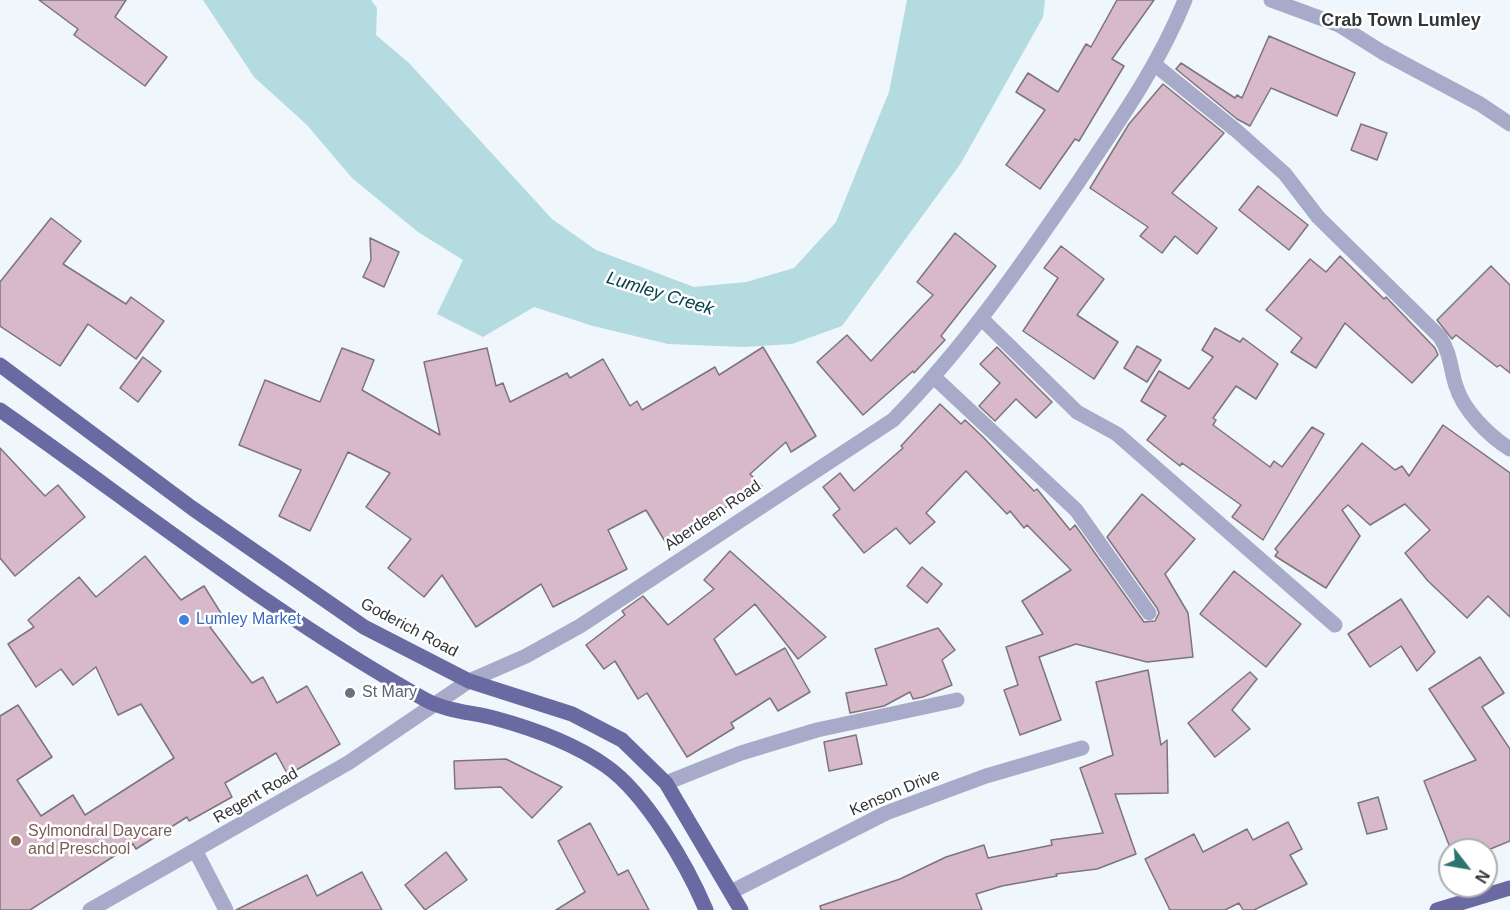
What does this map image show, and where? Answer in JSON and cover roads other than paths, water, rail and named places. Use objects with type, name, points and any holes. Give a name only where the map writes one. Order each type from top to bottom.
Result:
[{"type":"main road","name":"Goderich Road","points":[[0,365],[192,508],[364,627],[469,681],[572,714],[622,740],[666,783],[741,910]]},
{"type":"main road","points":[[0,410],[190,547],[358,662],[436,706],[495,719],[568,745],[606,766],[642,798],[706,910]]},
{"type":"main road","points":[[1437,910],[1510,889]]},
{"type":"street","name":"Aberdeen Road","points":[[436,706],[469,681],[526,656],[580,626],[893,420],[935,378],[982,320],[1125,112],[1168,40],[1185,0]]},
{"type":"street","points":[[1271,0],[1339,25],[1382,52],[1480,104],[1510,124]]},
{"type":"street","points":[[1154,64],[1238,132],[1285,174],[1318,217],[1440,337],[1449,351],[1457,389],[1467,408],[1499,442],[1510,449]]},
{"type":"street","points":[[982,320],[1077,412],[1117,434],[1335,625]]},
{"type":"street","points":[[935,378],[1076,510],[1149,613]]},
{"type":"street","points":[[666,783],[741,753],[817,730],[957,700]]},
{"type":"street","name":"Regent Road","points":[[90,910],[196,852],[348,763],[436,706]]},
{"type":"street","name":"Kenson Drive","points":[[731,892],[886,813],[986,776],[1082,748]]},
{"type":"street","points":[[196,852],[226,910]]},
{"type":"water","name":"Lumley Creek","points":[[203,0],[371,0],[377,8],[376,35],[409,63],[552,219],[596,250],[694,287],[746,282],[794,268],[836,222],[889,92],[907,0],[1045,0],[1043,17],[961,163],[842,326],[792,344],[743,347],[668,344],[593,326],[534,307],[483,337],[437,314],[463,260],[418,232],[352,178],[307,125],[254,77]]},
{"type":"place","name":"Lumley Market","points":[[184,620]]},
{"type":"place","name":"St Mary","points":[[350,693]]},
{"type":"place","name":"Sylmondral Daycare and Preschool","points":[[16,841]]},
{"type":"district","name":"Crab Town Lumley","points":[[1401,21]]}]
